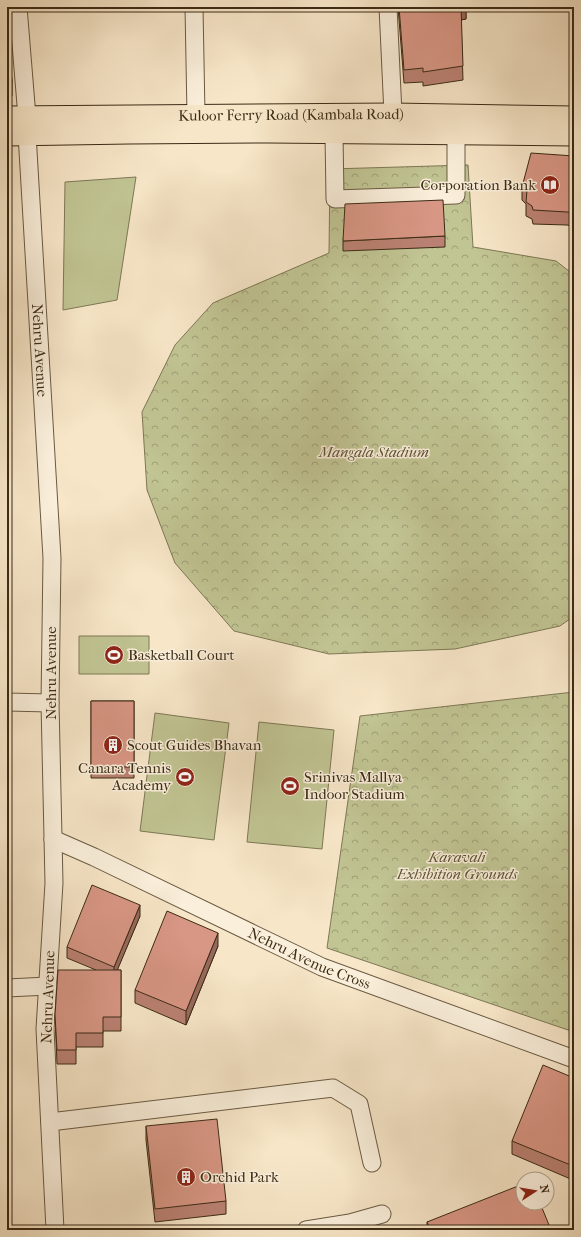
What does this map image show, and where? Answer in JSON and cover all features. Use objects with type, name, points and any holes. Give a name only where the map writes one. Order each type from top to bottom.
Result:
[{"type":"main road","name":"Kuloor Ferry Road (Kambala Road)","points":[[17,126],[196,115],[393,114],[574,117]]},
{"type":"main road","name":"Kuloor Ferry Road (Kambala Road)","points":[[17,126],[144,132],[574,135]]},
{"type":"street","name":"Nehru Avenue","points":[[18,7],[17,126],[52,558],[50,703],[54,883],[45,1029],[55,1230]]},
{"type":"street","points":[[194,7],[196,115]]},
{"type":"street","points":[[388,7],[393,114]]},
{"type":"street","points":[[334,133],[335,199],[456,195],[456,134]]},
{"type":"street","points":[[7,702],[50,703]]},
{"type":"street","name":"Nehru Avenue Cross","points":[[53,839],[101,860],[322,967],[574,1059]]},
{"type":"street","points":[[7,988],[48,986]]},
{"type":"street","points":[[50,1122],[333,1088],[358,1104],[372,1163]]},
{"type":"street","points":[[306,1230],[350,1223],[382,1214]]},
{"type":"green space","name":"Mangala Stadium","points":[[468,165],[473,247],[556,261],[574,275],[574,616],[560,626],[455,649],[329,654],[234,631],[175,563],[147,490],[142,412],[175,345],[213,303],[329,253],[330,169]]},
{"type":"green space","points":[[136,177],[117,300],[63,310],[65,182]]},
{"type":"green space","name":"Basketball Court","points":[[79,636],[149,636],[149,674],[79,674]]},
{"type":"green space","name":"Karavali Exhibition Grounds","points":[[574,692],[574,1032],[327,948],[360,716]]},
{"type":"green space","name":"Canara Tennis Academy","points":[[155,713],[229,723],[214,840],[140,831]]},
{"type":"green space","name":"Srinivas Mallya Indoor Stadium","points":[[259,722],[334,730],[322,849],[247,842]]},
{"type":"building","points":[[399,7],[461,7],[463,66],[423,72],[423,68],[404,70]]},
{"type":"building","points":[[7,26],[12,82],[7,83]]},
{"type":"building","name":"Corporation Bank","points":[[531,153],[574,156],[574,213],[533,210],[532,206],[526,202],[527,190],[522,187]]},
{"type":"building","points":[[443,200],[445,236],[343,241],[345,204]]},
{"type":"building","name":"Scout Guides Bhavan","points":[[91,701],[134,701],[134,767],[91,767]]},
{"type":"building","points":[[92,885],[140,905],[114,967],[67,947]]},
{"type":"building","points":[[167,911],[218,933],[186,1011],[135,990]]},
{"type":"building","points":[[58,970],[121,970],[121,1017],[103,1017],[103,1033],[76,1033],[76,1050],[57,1050],[55,1015]]},
{"type":"building","points":[[543,1065],[574,1078],[573,1166],[512,1141]]},
{"type":"building","name":"Orchid Park","points":[[217,1119],[226,1201],[155,1209],[146,1126]]},
{"type":"building","points":[[515,1187],[515,1211],[543,1211],[549,1225],[536,1230],[431,1230],[427,1222]]},
{"type":"place","name":"Corporation Bank","points":[[550,185]]},
{"type":"place","name":"Basketball Court","points":[[114,655]]},
{"type":"place","name":"Scout Guides Bhavan","points":[[113,745]]},
{"type":"place","name":"Canara Tennis Academy","points":[[185,777]]},
{"type":"place","name":"Srinivas Mallya Indoor Stadium","points":[[290,786]]},
{"type":"place","name":"Orchid Park","points":[[186,1177]]}]
